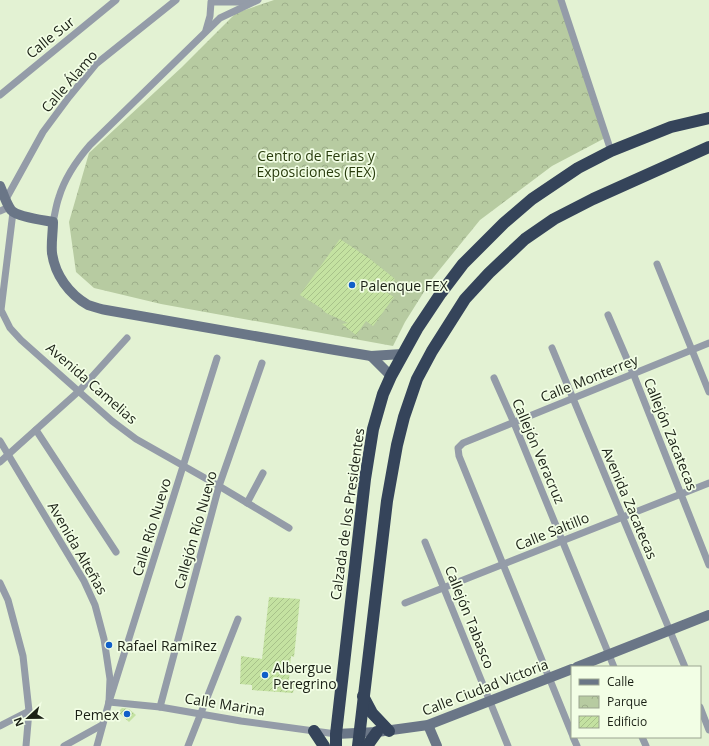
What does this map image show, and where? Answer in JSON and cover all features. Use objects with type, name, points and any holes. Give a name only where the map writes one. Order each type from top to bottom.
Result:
[{"type":"highway","name":"Calzada de los Presidentes","points":[[336,746],[336,734],[365,479],[373,430],[383,394],[402,354],[441,293],[463,264],[504,222],[532,199],[578,168],[611,151],[671,127],[709,118]]},
{"type":"highway","points":[[358,746],[386,501],[396,445],[417,379],[432,351],[465,299],[489,273],[525,239],[554,220],[593,199],[709,147]]},
{"type":"highway","points":[[363,696],[383,732],[367,746]]},
{"type":"highway","points":[[314,731],[324,746]]},
{"type":"street","name":"Calle Sur","points":[[0,95],[116,0]]},
{"type":"street","name":"Calle Álamo","points":[[7,207],[43,132],[69,97],[96,64],[176,0]]},
{"type":"street","points":[[561,0],[611,151]]},
{"type":"street","points":[[210,1],[255,1]]},
{"type":"street","points":[[210,1],[220,18]]},
{"type":"street","points":[[205,32],[210,16],[210,1]]},
{"type":"street","points":[[255,1],[220,18],[90,145],[78,160],[67,178],[59,197],[53,222],[52,252],[55,267],[63,281],[74,295],[90,305],[106,310],[371,356],[402,354]]},
{"type":"street","points":[[0,186],[7,207],[18,214],[53,222]]},
{"type":"street","name":"Avenida Camelias","points":[[7,207],[2,310],[4,318],[10,328],[21,340],[112,421],[136,439],[289,528]]},
{"type":"street","points":[[657,264],[709,392]]},
{"type":"street","name":"Callejón Zacatecas","points":[[608,315],[633,373],[709,565]]},
{"type":"street","points":[[0,462],[79,391],[128,338]]},
{"type":"street","name":"Calle Monterrey","points":[[502,564],[459,456],[458,448],[463,443],[709,343]]},
{"type":"street","name":"Avenida Zacatecas","points":[[552,348],[684,666]]},
{"type":"street","points":[[371,356],[391,376]]},
{"type":"street","name":"Calle Río Nuevo","points":[[110,702],[217,358]]},
{"type":"street","name":"Callejón Río Nuevo","points":[[160,707],[219,486],[262,363]]},
{"type":"street","name":"Callejón Veracruz","points":[[494,378],[514,422],[614,666]]},
{"type":"street","points":[[36,430],[116,552]]},
{"type":"street","name":"Avenida Alteñas","points":[[0,441],[84,581],[95,605],[104,639],[110,679],[110,702],[97,746]]},
{"type":"street","points":[[247,503],[263,474]]},
{"type":"street","name":"Calle Saltillo","points":[[405,603],[709,483]]},
{"type":"street","name":"Callejón Tabasco","points":[[425,542],[508,746]]},
{"type":"street","points":[[502,564],[571,731]]},
{"type":"street","points":[[0,583],[8,600],[23,656],[30,711],[26,746]]},
{"type":"street","points":[[0,604],[8,600]]},
{"type":"street","points":[[579,666],[709,615]]},
{"type":"street","points":[[188,746],[238,619]]},
{"type":"street","name":"Calle Ciudad Victoria","points":[[336,734],[383,732],[428,725],[571,669]]},
{"type":"street","name":"Calle Marina","points":[[110,702],[160,707],[241,721],[336,734]]},
{"type":"street","points":[[701,710],[709,730]]},
{"type":"street","points":[[0,726],[30,711]]},
{"type":"street","points":[[64,746],[102,725]]},
{"type":"street","points":[[428,725],[437,746]]},
{"type":"green space","name":"Centro de Ferias y Exposiciones (FEX)","points":[[274,0],[561,0],[607,137],[552,166],[480,220],[432,279],[405,322],[393,346],[161,304],[94,288],[76,272],[69,222],[89,153],[182,67],[236,13]]},
{"type":"building","name":"Palenque FEX","points":[[340,239],[370,259],[395,279],[386,292],[394,297],[373,326],[366,321],[356,335],[342,324],[348,323],[326,313],[321,308],[300,295]]},
{"type":"building","points":[[269,597],[300,599],[294,657],[291,656],[289,680],[295,681],[293,693],[252,690],[252,685],[240,684],[241,656],[262,659]]},
{"type":"building","name":"Pemex","points":[[122,708],[129,709],[136,715],[129,722],[118,712]]},
{"type":"place","name":"Palenque FEX","points":[[352,285]]},
{"type":"place","name":"Rafael RamiRez","points":[[109,645]]},
{"type":"place","name":"Albergue Peregrino","points":[[265,675]]},
{"type":"place","name":"Pemex","points":[[127,714]]}]
